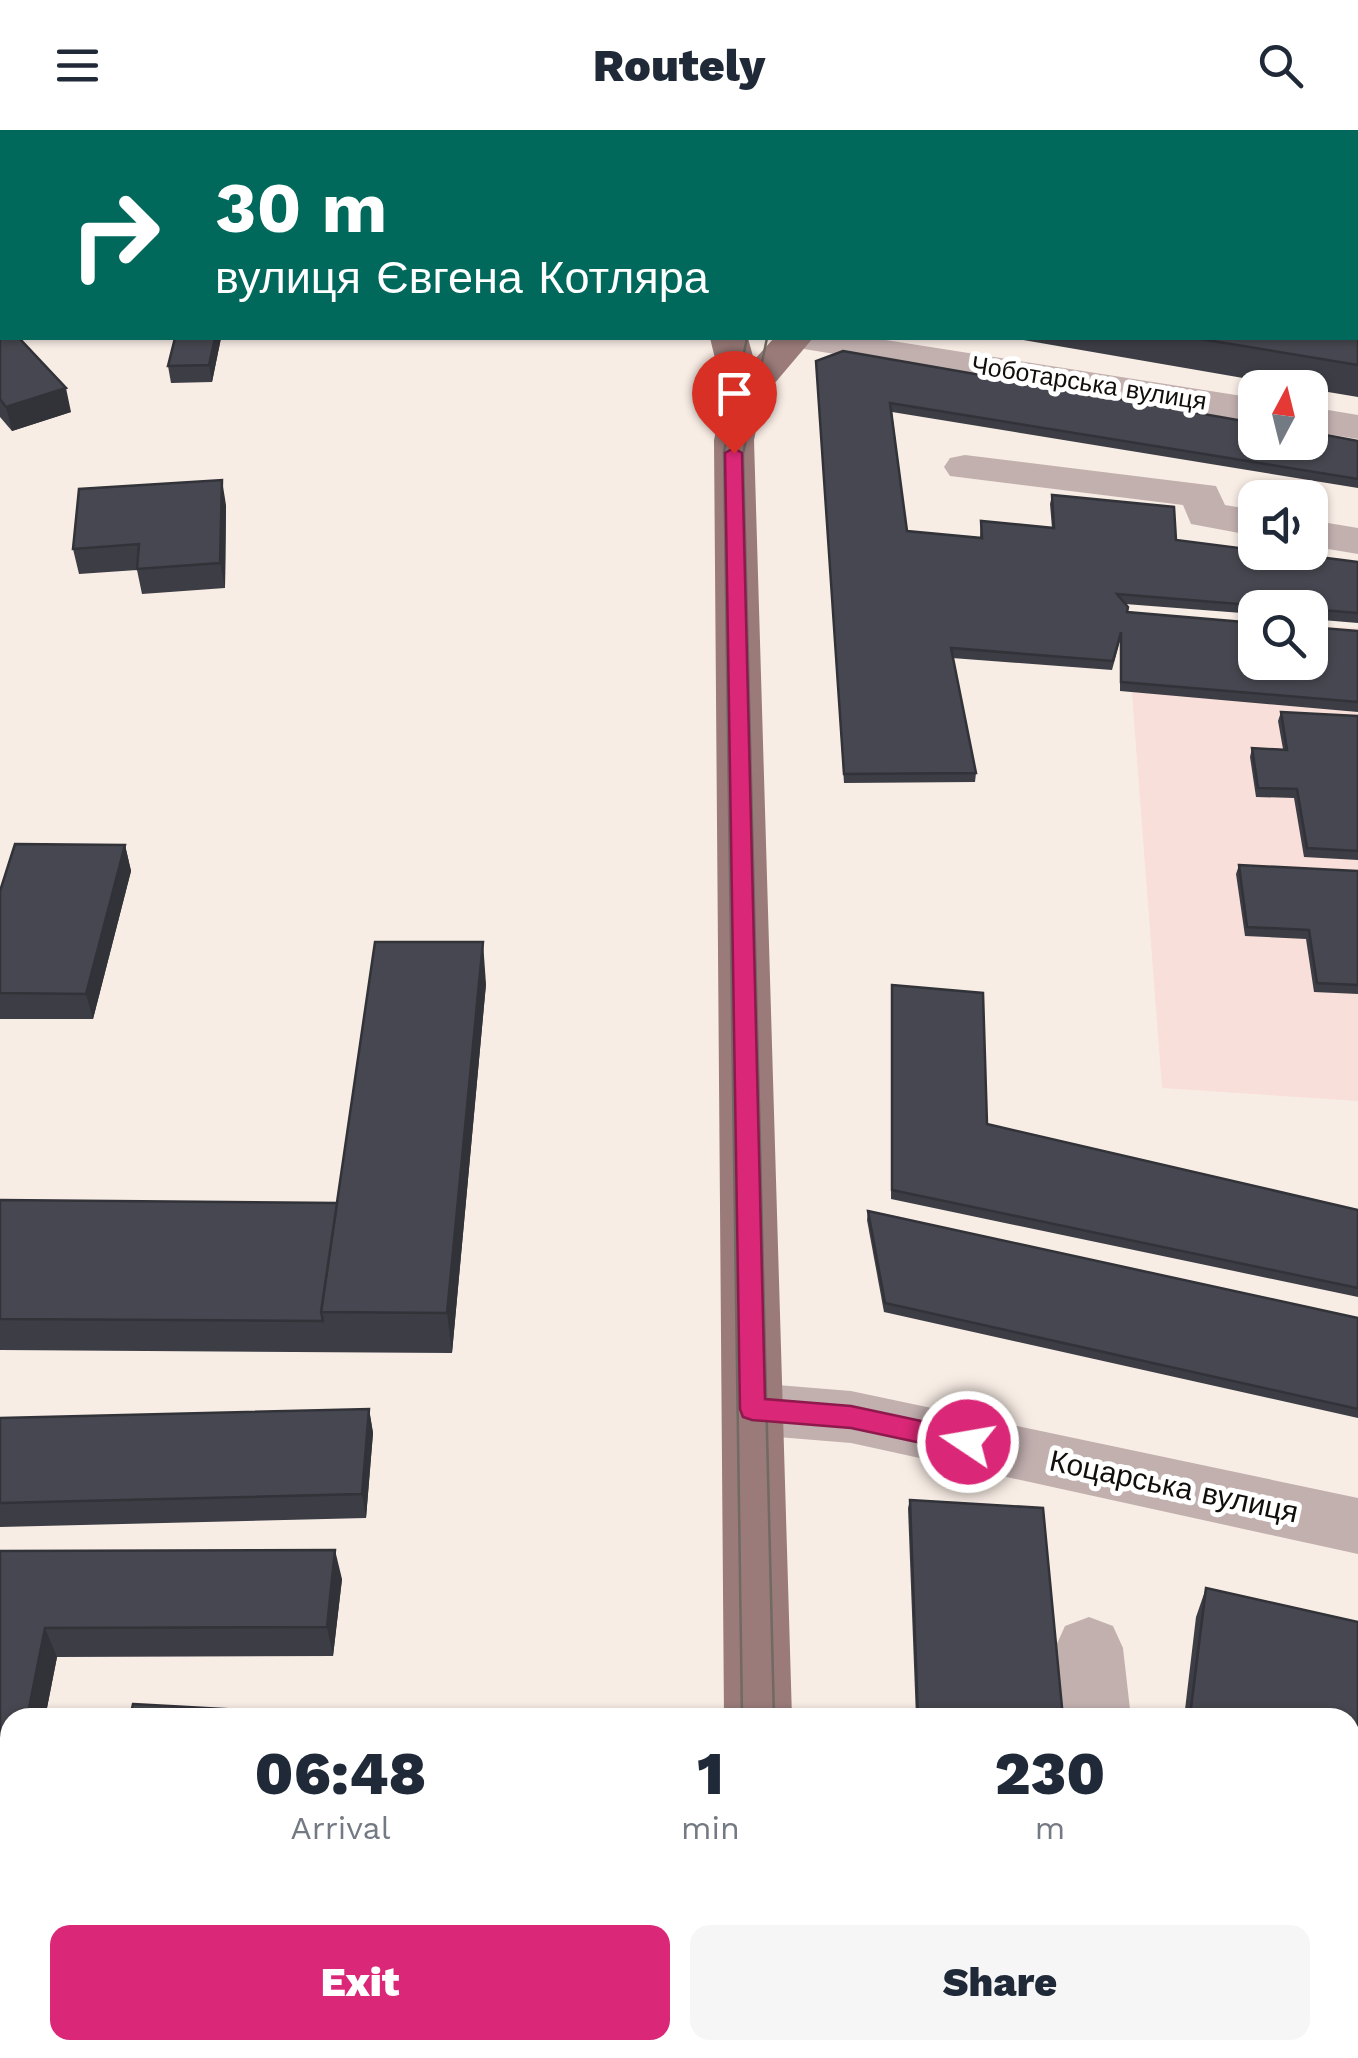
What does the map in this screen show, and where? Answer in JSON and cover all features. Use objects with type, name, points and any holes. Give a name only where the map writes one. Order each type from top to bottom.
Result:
[{"type":"main road","points":[[730,340],[744,395],[734,453],[758,1708]]},
{"type":"main road","points":[[744,395],[792,340]]},
{"type":"street","name":"Чоботарська вулиця","points":[[817,340],[1238,407]]},
{"type":"street","points":[[1328,422],[1358,427]]},
{"type":"street","points":[[966,467],[1201,494],[1206,514],[1238,520]]},
{"type":"street","points":[[1328,535],[1358,541]]},
{"type":"street","name":"Коцарська вулиця","points":[[752,1409],[851,1417],[1358,1526]]},
{"type":"street","points":[[1089,1648],[1096,1708]]},
{"type":"shaded area","points":[[1126,616],[1238,656],[1238,680],[1328,680],[1328,627],[1358,628],[1358,1101],[1162,1088]]},
{"type":"building","points":[[0,340],[21,340],[66,388],[6,407],[0,399]]},
{"type":"building","points":[[174,340],[215,340],[209,365],[168,366]]},
{"type":"building","points":[[1207,340],[1358,340],[1358,365]]},
{"type":"building","points":[[843,351],[1238,420],[1238,460],[890,403],[907,531],[982,538],[981,521],[1054,528],[1052,495],[1174,507],[1176,540],[1238,548],[1238,570],[1328,570],[1328,558],[1358,562],[1358,613],[1328,610],[1328,590],[1238,590],[1238,604],[1117,594],[1128,607],[1127,612],[1238,622],[1238,680],[1328,680],[1328,628],[1358,631],[1358,702],[1121,682],[1121,632],[1113,661],[951,648],[976,773],[844,774],[816,361]]},
{"type":"building","points":[[1328,435],[1358,441],[1358,479],[1241,460],[1328,460]]},
{"type":"building","points":[[222,480],[220,563],[137,569],[139,544],[73,549],[79,489]]},
{"type":"building","points":[[1281,712],[1358,716],[1358,851],[1307,848],[1297,789],[1258,788],[1252,748],[1287,750]]},
{"type":"building","points":[[15,844],[125,845],[86,994],[0,993],[0,891]]},
{"type":"building","points":[[1239,865],[1358,871],[1358,985],[1317,983],[1309,930],[1247,927]]},
{"type":"building","points":[[375,942],[483,942],[447,1313],[321,1312]]},
{"type":"building","points":[[892,985],[983,993],[987,1124],[1358,1210],[1358,1288],[892,1190]]},
{"type":"building","points":[[0,1200],[337,1203],[321,1312],[323,1321],[0,1319]]},
{"type":"building","points":[[868,1211],[1358,1318],[1358,1409],[885,1303]]},
{"type":"building","points":[[369,1409],[362,1494],[0,1503],[0,1418]]},
{"type":"building","points":[[910,1500],[1043,1508],[1062,1708],[918,1708]]},
{"type":"building","points":[[335,1550],[327,1627],[45,1628],[29,1708],[0,1708],[0,1551]]},
{"type":"building","points":[[1206,1588],[1358,1622],[1358,1708],[1191,1708]]},
{"type":"building","points":[[133,1704],[205,1708],[132,1708]]},
{"type":"tram line","points":[[742,1708],[724,452],[747,340]]},
{"type":"tram line","points":[[767,340],[743,454],[774,1708]]},
{"type":"route","points":[[734,453],[752,1409],[851,1417],[968,1442]]}]
